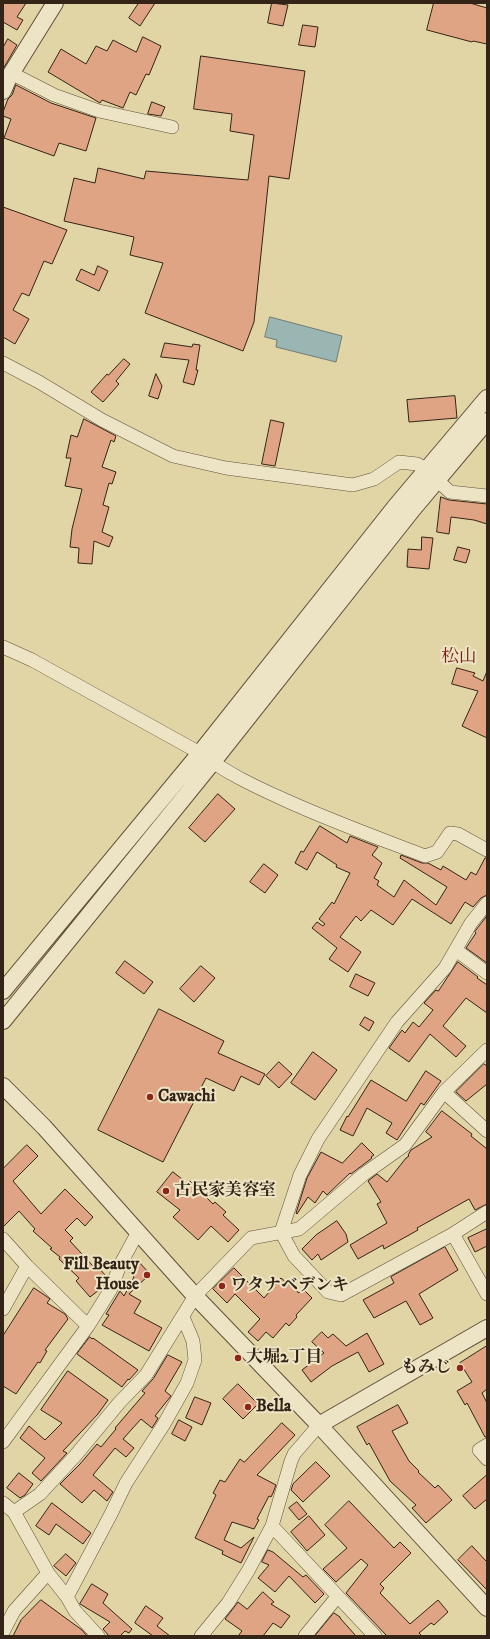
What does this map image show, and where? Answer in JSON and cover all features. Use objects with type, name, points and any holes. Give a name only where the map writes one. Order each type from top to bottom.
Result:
[{"type":"street","points":[[55,3],[6,79],[99,112],[172,127]]},
{"type":"street","points":[[3,363],[39,382],[102,420],[173,456],[226,468],[353,485],[374,479],[399,462],[417,464],[433,475],[450,492],[487,496]]},
{"type":"street","points":[[433,475],[487,398]]},
{"type":"street","points":[[3,1021],[206,758],[395,508],[433,475],[487,421]]},
{"type":"street","points":[[3,647],[32,660],[256,787],[312,812],[425,856],[437,852],[450,833],[458,834],[487,850]]},
{"type":"street","points":[[3,991],[206,758]]},
{"type":"street","points":[[487,903],[471,923],[445,968],[397,1022],[318,1138],[300,1175],[281,1232],[294,1256],[328,1292],[341,1295],[453,1234],[487,1212]]},
{"type":"street","points":[[456,950],[487,973]]},
{"type":"street","points":[[14,1512],[40,1494],[75,1456],[119,1403],[146,1375],[195,1296],[251,1238],[299,1229],[364,1174],[405,1145],[444,1092],[487,1050]]},
{"type":"street","points":[[3,1086],[44,1127],[195,1296],[319,1425],[487,1608]]},
{"type":"street","points":[[444,1092],[482,1118],[487,1131]]},
{"type":"street","points":[[3,1442],[88,1326],[111,1288],[120,1265],[138,1232]]},
{"type":"street","points":[[453,1234],[487,1294]]},
{"type":"street","points":[[3,1239],[27,1266],[88,1326]]},
{"type":"street","points":[[3,1309],[27,1266]]},
{"type":"street","points":[[67,1597],[126,1483],[164,1424],[186,1383],[195,1360],[193,1341],[183,1317]]},
{"type":"street","points":[[201,1636],[228,1602],[248,1571],[272,1526],[291,1461],[319,1425],[487,1328]]},
{"type":"street","points":[[487,1445],[479,1450],[487,1459]]},
{"type":"street","points":[[3,1503],[14,1512],[48,1573],[67,1597],[75,1612],[98,1636]]},
{"type":"street","points":[[272,1526],[375,1636]]},
{"type":"street","points":[[3,1632],[14,1611],[48,1573]]},
{"type":"street","points":[[305,1636],[337,1597]]},
{"type":"water","points":[[270,317],[342,336],[336,362],[276,347],[277,340],[265,337]]},
{"type":"building","points":[[3,3],[26,3],[17,17],[23,20],[17,30],[3,22]]},
{"type":"building","points":[[139,3],[155,3],[140,26],[129,18]]},
{"type":"building","points":[[272,3],[288,5],[283,26],[268,23]]},
{"type":"building","points":[[434,3],[470,3],[487,8],[487,44],[472,42],[427,30]]},
{"type":"building","points":[[303,25],[318,27],[315,47],[299,45]]},
{"type":"building","points":[[143,37],[161,46],[149,75],[146,74],[136,95],[130,92],[123,108],[102,100],[100,103],[48,72],[61,49],[86,64],[96,46],[107,51],[113,40],[136,52]]},
{"type":"building","points":[[8,39],[17,45],[3,69],[3,48]]},
{"type":"building","points":[[201,56],[305,71],[289,179],[269,176],[254,322],[243,351],[145,313],[163,263],[130,255],[134,237],[64,221],[74,178],[95,183],[98,168],[144,179],[146,171],[248,180],[254,135],[230,131],[232,114],[194,109]]},
{"type":"building","points":[[16,85],[51,103],[96,118],[86,151],[59,143],[54,156],[4,138],[11,119],[3,116],[3,112]]},
{"type":"building","points":[[152,102],[165,107],[161,116],[148,114]]},
{"type":"building","points":[[3,207],[67,230],[52,264],[44,261],[29,296],[22,293],[13,310],[29,319],[15,344],[3,337]]},
{"type":"building","points":[[98,266],[108,271],[99,291],[76,280],[81,269],[94,275]]},
{"type":"building","points":[[165,343],[192,347],[193,344],[200,345],[196,370],[198,370],[194,385],[183,382],[189,360],[161,357]]},
{"type":"building","points":[[124,359],[130,364],[116,381],[119,384],[103,402],[91,392],[107,374],[108,375]]},
{"type":"building","points":[[156,374],[162,386],[158,399],[149,396]]},
{"type":"building","points":[[455,396],[457,418],[409,422],[407,400]]},
{"type":"building","points":[[84,419],[116,436],[114,442],[111,440],[102,467],[116,472],[112,484],[109,483],[103,505],[109,507],[102,532],[113,537],[109,547],[94,541],[92,564],[78,563],[79,548],[70,547],[72,529],[82,489],[65,486],[71,458],[66,458],[71,435],[77,437]]},
{"type":"building","points":[[271,420],[284,423],[275,466],[262,464]]},
{"type":"building","points":[[441,497],[449,500],[487,504],[487,524],[474,520],[451,517],[449,534],[437,532]]},
{"type":"building","points":[[422,537],[433,538],[429,569],[407,567],[408,549],[421,550]]},
{"type":"building","points":[[458,547],[470,550],[466,563],[454,560]]},
{"type":"building","points":[[457,668],[475,673],[473,676],[483,681],[487,671],[487,738],[462,726],[478,691],[452,684]]},
{"type":"building","points":[[218,794],[235,809],[205,842],[189,828]]},
{"type":"building","points":[[320,826],[347,843],[350,836],[378,847],[372,855],[382,863],[374,878],[379,881],[377,885],[394,897],[404,880],[436,905],[447,887],[400,858],[401,855],[422,863],[428,863],[441,870],[443,866],[466,880],[471,872],[476,875],[485,858],[487,858],[487,895],[481,898],[473,907],[465,902],[451,924],[412,899],[393,925],[371,910],[361,921],[356,916],[340,937],[361,952],[348,972],[329,959],[337,948],[312,928],[317,922],[323,926],[325,924],[319,919],[332,902],[334,904],[350,873],[336,867],[337,865],[317,852],[307,870],[295,863],[301,851],[303,852]]},
{"type":"building","points":[[264,864],[278,875],[265,893],[250,882]]},
{"type":"building","points":[[487,916],[487,963],[466,948],[476,933],[475,932]]},
{"type":"building","points":[[125,961],[153,982],[144,994],[116,973]]},
{"type":"building","points":[[458,962],[487,985],[487,1013],[466,998],[443,1026],[466,1046],[456,1057],[430,1034],[409,1062],[389,1048],[402,1030],[405,1033],[413,1022],[419,1027],[433,1010],[424,1003],[436,990],[438,991]]},
{"type":"building","points":[[201,966],[215,978],[194,1002],[180,989]]},
{"type":"building","points":[[356,974],[375,983],[368,996],[350,987]]},
{"type":"building","points":[[159,1009],[224,1041],[218,1053],[265,1074],[259,1085],[241,1076],[234,1091],[206,1078],[163,1162],[98,1130]]},
{"type":"building","points":[[365,1017],[374,1022],[369,1031],[360,1025]]},
{"type":"building","points":[[313,1052],[337,1070],[315,1100],[291,1083]]},
{"type":"building","points":[[279,1062],[292,1074],[279,1088],[266,1076]]},
{"type":"building","points":[[484,1064],[487,1066],[487,1084],[466,1101],[456,1092]]},
{"type":"building","points":[[426,1071],[441,1081],[424,1105],[421,1103],[397,1140],[386,1133],[392,1123],[367,1108],[353,1136],[340,1130],[347,1116],[348,1117],[371,1080],[406,1101]]},
{"type":"building","points":[[442,1111],[472,1134],[471,1136],[487,1149],[487,1204],[475,1210],[469,1199],[417,1228],[418,1230],[384,1249],[383,1245],[358,1259],[350,1245],[387,1223],[377,1204],[381,1202],[368,1181],[377,1174],[387,1182],[409,1156],[408,1155],[411,1150],[432,1137],[426,1132]]},
{"type":"building","points":[[362,1143],[374,1155],[371,1157],[372,1158],[351,1174],[350,1173],[327,1195],[323,1191],[315,1203],[308,1197],[297,1214],[296,1213],[307,1178],[321,1152],[342,1163]]},
{"type":"building","points":[[27,1145],[38,1156],[13,1181],[41,1214],[65,1189],[93,1217],[85,1226],[77,1218],[65,1230],[73,1238],[70,1241],[93,1266],[95,1264],[107,1277],[104,1286],[90,1297],[76,1281],[79,1278],[59,1259],[60,1257],[50,1249],[52,1248],[33,1231],[35,1229],[19,1211],[3,1227],[3,1169]]},
{"type":"building","points":[[173,1172],[187,1183],[190,1181],[213,1204],[215,1202],[226,1212],[223,1215],[239,1230],[228,1242],[211,1226],[198,1240],[173,1217],[180,1210],[157,1192]]},
{"type":"building","points":[[337,1221],[346,1234],[348,1242],[321,1260],[318,1254],[312,1260],[302,1249],[316,1235]]},
{"type":"building","points":[[487,1229],[487,1246],[475,1252],[468,1238]]},
{"type":"building","points":[[445,1247],[458,1270],[419,1294],[433,1318],[420,1325],[406,1301],[374,1318],[363,1300],[394,1283],[391,1277]]},
{"type":"building","points":[[138,1261],[150,1274],[129,1294],[141,1301],[134,1313],[162,1328],[149,1351],[102,1325],[109,1315],[106,1314],[120,1291],[124,1296],[134,1277],[130,1273]]},
{"type":"building","points":[[234,1268],[264,1298],[281,1278],[299,1293],[303,1289],[312,1298],[296,1315],[297,1317],[289,1326],[286,1323],[273,1338],[266,1332],[258,1341],[248,1332],[260,1319],[235,1294],[227,1303],[213,1289]]},
{"type":"building","points":[[34,1288],[50,1299],[47,1303],[65,1314],[68,1319],[45,1350],[47,1351],[40,1363],[38,1362],[16,1394],[3,1386],[3,1336]]},
{"type":"building","points":[[322,1332],[328,1338],[333,1334],[346,1346],[367,1333],[384,1364],[369,1372],[358,1352],[332,1366],[311,1382],[302,1370],[324,1353],[312,1342]]},
{"type":"building","points":[[90,1337],[138,1370],[122,1387],[77,1354]]},
{"type":"building","points":[[487,1346],[487,1389],[482,1393],[487,1403],[487,1437],[485,1437],[467,1403],[465,1405],[457,1391],[472,1382],[460,1363]]},
{"type":"building","points":[[168,1355],[182,1362],[165,1391],[171,1396],[155,1416],[158,1418],[152,1428],[141,1419],[123,1439],[134,1448],[126,1457],[115,1448],[93,1475],[113,1492],[107,1501],[94,1490],[82,1503],[60,1484],[97,1444],[101,1447],[145,1393],[142,1391],[153,1379]]},
{"type":"building","points":[[68,1371],[108,1400],[98,1414],[63,1451],[67,1453],[41,1481],[32,1473],[45,1458],[20,1438],[29,1426],[45,1440],[62,1423],[41,1410]]},
{"type":"building","points":[[238,1384],[258,1404],[243,1419],[223,1399]]},
{"type":"building","points":[[195,1397],[211,1403],[202,1425],[186,1418]]},
{"type":"building","points":[[398,1405],[408,1423],[392,1431],[409,1461],[435,1488],[438,1485],[452,1500],[426,1523],[412,1508],[416,1505],[390,1481],[369,1443],[367,1445],[357,1427]]},
{"type":"building","points":[[179,1420],[192,1427],[185,1441],[172,1434]]},
{"type":"building","points":[[282,1423],[295,1435],[257,1475],[276,1485],[273,1493],[271,1497],[269,1496],[257,1519],[259,1520],[254,1529],[232,1522],[224,1540],[241,1548],[254,1537],[241,1563],[222,1554],[223,1551],[195,1538],[216,1495],[213,1493],[220,1480],[225,1482],[240,1459],[244,1462]]},
{"type":"building","points":[[316,1462],[330,1476],[303,1502],[291,1490],[293,1484]]},
{"type":"building","points":[[19,1473],[33,1484],[25,1495],[20,1498],[7,1488]]},
{"type":"building","points":[[487,1475],[487,1499],[475,1509],[463,1496]]},
{"type":"building","points":[[349,1501],[394,1548],[400,1542],[411,1553],[380,1584],[384,1588],[380,1593],[410,1624],[438,1600],[448,1612],[434,1625],[431,1623],[419,1633],[422,1636],[387,1636],[346,1593],[368,1565],[361,1559],[336,1582],[323,1569],[347,1548],[325,1525]]},
{"type":"building","points":[[297,1502],[307,1514],[299,1520],[289,1508]]},
{"type":"building","points":[[52,1503],[91,1533],[83,1544],[56,1524],[49,1535],[36,1526]]},
{"type":"building","points":[[309,1516],[325,1535],[307,1551],[291,1532]]},
{"type":"building","points":[[472,1546],[487,1562],[487,1590],[458,1560]]},
{"type":"building","points":[[268,1550],[273,1552],[303,1577],[306,1575],[324,1594],[315,1603],[289,1576],[275,1592],[258,1578],[269,1565],[262,1562]]},
{"type":"building","points":[[66,1554],[76,1563],[66,1576],[54,1566]]},
{"type":"building","points":[[92,1584],[108,1594],[103,1603],[132,1629],[129,1633],[125,1631],[120,1636],[109,1636],[103,1629],[110,1622],[80,1604]]},
{"type":"building","points":[[263,1592],[274,1602],[271,1604],[290,1616],[281,1628],[273,1623],[263,1636],[238,1636],[242,1631],[225,1619],[238,1602],[247,1609]]},
{"type":"building","points":[[41,1600],[82,1630],[87,1636],[13,1636],[21,1620]]},
{"type":"building","points":[[146,1606],[163,1618],[157,1626],[170,1636],[153,1636],[135,1623]]},
{"type":"building","points":[[334,1613],[340,1617],[356,1636],[315,1636]]},
{"type":"place","name":"Cawachi","points":[[150,1097]]},
{"type":"place","name":"古民家美容室","points":[[166,1191]]},
{"type":"place","name":"Fill Beauty House","points":[[147,1275]]},
{"type":"place","name":"ワタナベデンキ","points":[[222,1286]]},
{"type":"place","name":"大堀2丁目","points":[[238,1358]]},
{"type":"place","name":"もみじ","points":[[460,1368]]},
{"type":"place","name":"Bella","points":[[248,1407]]},
{"type":"district","name":"松山","points":[[459,658]]}]
